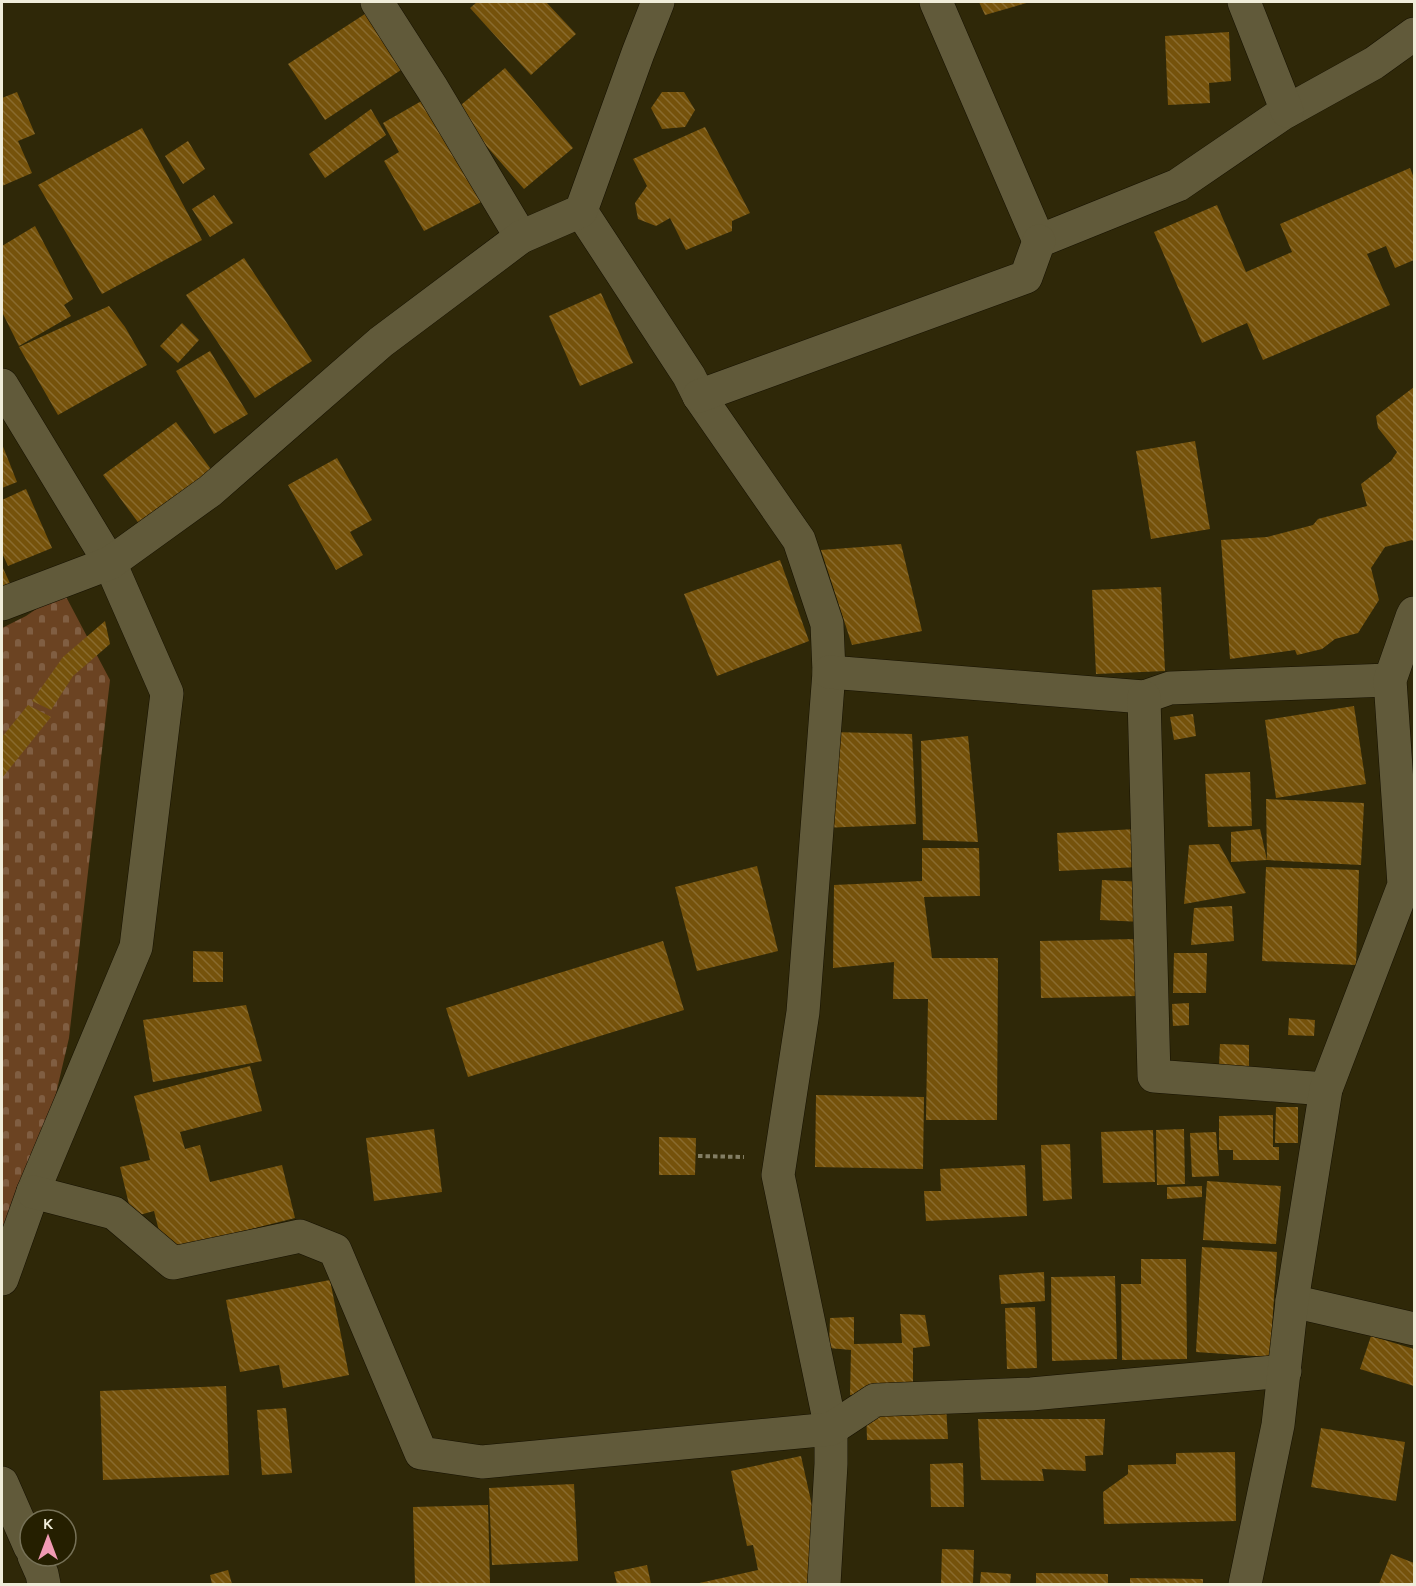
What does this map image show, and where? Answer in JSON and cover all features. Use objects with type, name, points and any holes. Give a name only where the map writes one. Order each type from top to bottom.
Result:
[{"type":"street","points":[[377,2],[432,88],[521,237]]},
{"type":"street","points":[[2,604],[110,563],[210,491],[381,342],[521,237],[581,211],[658,2]]},
{"type":"street","points":[[699,396],[1026,277],[1039,241],[936,2]]},
{"type":"street","points":[[1244,2],[1287,111]]},
{"type":"street","points":[[1039,241],[1178,185],[1287,111],[1374,63],[1414,34]]},
{"type":"street","points":[[581,211],[699,396],[799,540],[827,624],[829,672],[803,1012],[778,1175],[831,1429],[824,1584]]},
{"type":"street","points":[[2,386],[110,563],[167,693],[136,947],[33,1192],[2,1279]]},
{"type":"street","points":[[1245,1584],[1278,1425],[1292,1302],[1326,1089],[1409,887],[1390,680],[1414,613]]},
{"type":"street","points":[[829,672],[1144,697],[1170,688],[1390,680]]},
{"type":"street","points":[[1144,697],[1154,1076],[1326,1089]]},
{"type":"street","points":[[33,1192],[114,1213],[173,1263],[300,1236],[335,1250],[421,1453],[482,1462],[831,1429],[875,1400],[1031,1394],[1285,1371]]},
{"type":"street","points":[[1292,1302],[1414,1329]]},
{"type":"street","points":[[4,1493],[18,1522]]},
{"type":"street","points":[[39,1568],[44,1584]]},
{"type":"path","points":[[698,1156],[753,1158],[778,1175]]},
{"type":"green space","points":[[63,591],[110,680],[69,1038],[33,1192],[2,1259],[2,628],[26,616]]},
{"type":"building","points":[[477,2],[546,2],[576,34],[531,75],[470,8]]},
{"type":"building","points":[[979,2],[1030,2],[985,15]]},
{"type":"building","points":[[368,12],[404,68],[325,120],[288,64]]},
{"type":"building","points":[[1229,32],[1231,81],[1209,83],[1210,103],[1168,105],[1165,36]]},
{"type":"building","points":[[505,68],[573,148],[524,189],[455,110]]},
{"type":"building","points":[[17,92],[35,134],[18,141],[32,173],[2,186],[2,98]]},
{"type":"building","points":[[662,92],[684,92],[695,110],[685,127],[662,129],[651,108]]},
{"type":"building","points":[[425,99],[491,197],[424,231],[384,161],[399,152],[383,123]]},
{"type":"building","points":[[371,109],[386,135],[325,178],[309,154]]},
{"type":"building","points":[[705,127],[750,213],[732,221],[732,231],[686,250],[670,218],[656,226],[638,219],[635,203],[647,186],[633,159]]},
{"type":"building","points":[[142,128],[202,240],[102,294],[38,185]]},
{"type":"building","points":[[188,141],[205,169],[183,184],[165,156]]},
{"type":"building","points":[[1410,168],[1414,178],[1414,260],[1395,268],[1386,246],[1367,254],[1390,305],[1263,360],[1247,323],[1202,343],[1154,232],[1217,205],[1246,272],[1292,252],[1280,224]]},
{"type":"building","points":[[214,195],[233,223],[210,237],[192,209]]},
{"type":"building","points":[[35,226],[73,299],[64,305],[71,316],[19,346],[2,312],[2,246]]},
{"type":"building","points":[[244,258],[312,361],[255,398],[186,295]]},
{"type":"building","points":[[601,293],[633,363],[580,386],[549,316]]},
{"type":"building","points":[[109,306],[125,327],[147,365],[58,415],[19,347]]},
{"type":"building","points":[[182,323],[199,340],[178,363],[160,346]]},
{"type":"building","points":[[210,351],[248,414],[214,434],[176,371]]},
{"type":"building","points":[[1414,387],[1414,542],[1412,540],[1385,547],[1371,568],[1379,600],[1358,633],[1335,639],[1322,649],[1297,655],[1295,650],[1230,659],[1221,540],[1267,537],[1313,525],[1318,519],[1367,506],[1361,484],[1391,461],[1397,452],[1378,428],[1376,416]]},
{"type":"building","points":[[176,422],[213,472],[140,525],[103,475]]},
{"type":"building","points":[[1195,441],[1210,529],[1151,539],[1136,451]]},
{"type":"building","points":[[2,444],[17,482],[2,488]]},
{"type":"building","points":[[337,458],[372,520],[350,532],[363,555],[336,570],[288,485]]},
{"type":"building","points":[[26,489],[52,548],[8,566],[2,553],[2,500]]},
{"type":"building","points":[[901,544],[922,631],[852,645],[821,550]]},
{"type":"building","points":[[780,560],[809,641],[717,676],[684,594]]},
{"type":"building","points":[[2,566],[13,590],[2,595]]},
{"type":"building","points":[[1161,587],[1165,671],[1096,674],[1092,590]]},
{"type":"building","points":[[105,621],[110,644],[73,676],[51,710],[32,701],[63,657]]},
{"type":"building","points":[[28,705],[51,717],[2,778],[2,737]]},
{"type":"building","points":[[1354,706],[1366,784],[1276,798],[1265,720]]},
{"type":"building","points":[[1193,714],[1196,736],[1174,740],[1170,717]]},
{"type":"building","points":[[832,732],[912,734],[916,824],[823,828]]},
{"type":"building","points":[[968,736],[978,842],[923,840],[921,741]]},
{"type":"building","points":[[1250,772],[1252,826],[1208,827],[1205,774]]},
{"type":"building","points":[[1266,799],[1364,803],[1361,865],[1267,860]]},
{"type":"building","points":[[1137,829],[1138,867],[1059,871],[1057,833]]},
{"type":"building","points":[[1260,829],[1267,860],[1231,862],[1231,832]]},
{"type":"building","points":[[1219,844],[1246,893],[1184,904],[1189,845]]},
{"type":"building","points":[[922,848],[979,848],[980,896],[924,897],[932,958],[998,958],[997,1120],[926,1120],[928,999],[893,999],[894,962],[833,968],[834,885],[922,881]]},
{"type":"building","points":[[757,866],[778,951],[697,971],[675,887]]},
{"type":"building","points":[[1266,867],[1359,870],[1356,965],[1262,961]]},
{"type":"building","points":[[1102,880],[1145,882],[1143,922],[1100,920]]},
{"type":"building","points":[[1232,906],[1234,941],[1191,945],[1194,908]]},
{"type":"building","points":[[1136,939],[1138,996],[1041,998],[1040,941]]},
{"type":"building","points":[[663,941],[684,1010],[468,1077],[446,1008]]},
{"type":"building","points":[[193,951],[223,952],[223,982],[193,982]]},
{"type":"building","points":[[1174,953],[1207,953],[1206,993],[1173,993]]},
{"type":"building","points":[[1189,1003],[1189,1025],[1173,1026],[1172,1004]]},
{"type":"building","points":[[246,1005],[262,1061],[153,1082],[143,1020]]},
{"type":"building","points":[[1289,1018],[1315,1020],[1314,1036],[1288,1035]]},
{"type":"building","points":[[1220,1044],[1249,1045],[1249,1068],[1219,1066]]},
{"type":"building","points":[[250,1066],[262,1111],[180,1132],[185,1149],[200,1145],[210,1182],[282,1165],[295,1218],[164,1251],[154,1211],[132,1217],[120,1167],[150,1160],[134,1096]]},
{"type":"building","points":[[816,1095],[924,1097],[923,1169],[815,1167]]},
{"type":"building","points":[[1276,1107],[1298,1107],[1298,1143],[1275,1143]]},
{"type":"building","points":[[1273,1115],[1273,1147],[1279,1147],[1279,1160],[1233,1160],[1233,1150],[1219,1150],[1219,1116]]},
{"type":"building","points":[[434,1129],[442,1192],[374,1201],[366,1138]]},
{"type":"building","points":[[1184,1129],[1185,1184],[1157,1185],[1156,1130]]},
{"type":"building","points":[[1153,1130],[1155,1182],[1103,1183],[1101,1132]]},
{"type":"building","points":[[1216,1132],[1219,1176],[1192,1177],[1190,1133]]},
{"type":"building","points":[[659,1137],[696,1138],[695,1175],[659,1175]]},
{"type":"building","points":[[1070,1144],[1072,1199],[1043,1201],[1041,1145]]},
{"type":"building","points":[[1025,1165],[1027,1216],[926,1221],[924,1191],[941,1191],[940,1169]]},
{"type":"building","points":[[1207,1181],[1281,1186],[1276,1244],[1203,1240]]},
{"type":"building","points":[[1202,1186],[1202,1197],[1167,1199],[1167,1187]]},
{"type":"building","points":[[1202,1247],[1277,1252],[1270,1357],[1196,1352]]},
{"type":"building","points":[[1141,1259],[1186,1259],[1187,1359],[1122,1360],[1121,1284],[1141,1284]]},
{"type":"building","points":[[1044,1272],[1045,1301],[1001,1304],[999,1275]]},
{"type":"building","points":[[1115,1276],[1117,1359],[1052,1361],[1051,1277]]},
{"type":"building","points":[[330,1280],[349,1375],[283,1388],[279,1365],[240,1372],[226,1300]]},
{"type":"building","points":[[1035,1307],[1037,1368],[1007,1369],[1005,1308]]},
{"type":"building","points":[[900,1314],[925,1315],[930,1346],[913,1348],[913,1393],[850,1395],[851,1350],[829,1348],[830,1318],[854,1317],[854,1344],[902,1343]]},
{"type":"building","points":[[1371,1336],[1414,1349],[1414,1386],[1360,1369]]},
{"type":"building","points":[[226,1386],[229,1475],[103,1480],[100,1391]]},
{"type":"building","points":[[946,1406],[948,1439],[867,1440],[866,1408]]},
{"type":"building","points":[[286,1408],[292,1473],[262,1475],[257,1410]]},
{"type":"building","points":[[978,1419],[1105,1419],[1103,1455],[1085,1456],[1086,1471],[1042,1469],[1044,1481],[981,1480]]},
{"type":"building","points":[[1321,1428],[1405,1442],[1396,1501],[1311,1487]]},
{"type":"building","points":[[1235,1452],[1236,1521],[1104,1524],[1103,1492],[1128,1474],[1128,1465],[1176,1464],[1176,1453]]},
{"type":"building","points":[[801,1456],[823,1555],[815,1584],[695,1584],[758,1570],[753,1545],[747,1546],[731,1471]]},
{"type":"building","points":[[963,1463],[964,1507],[931,1507],[930,1464]]},
{"type":"building","points":[[574,1484],[578,1561],[492,1565],[489,1488]]},
{"type":"building","points":[[488,1505],[490,1584],[415,1584],[413,1507]]},
{"type":"building","points":[[942,1549],[974,1550],[973,1584],[941,1584]]},
{"type":"building","points":[[1391,1554],[1414,1563],[1414,1584],[1379,1584]]},
{"type":"building","points":[[647,1565],[651,1584],[617,1584],[614,1572]]},
{"type":"building","points":[[228,1570],[232,1584],[212,1584],[210,1575]]},
{"type":"building","points":[[981,1572],[1011,1574],[1010,1584],[980,1584]]},
{"type":"building","points":[[1036,1573],[1108,1574],[1108,1584],[1036,1584]]},
{"type":"building","points":[[1130,1578],[1203,1579],[1203,1584],[1130,1584]]}]
